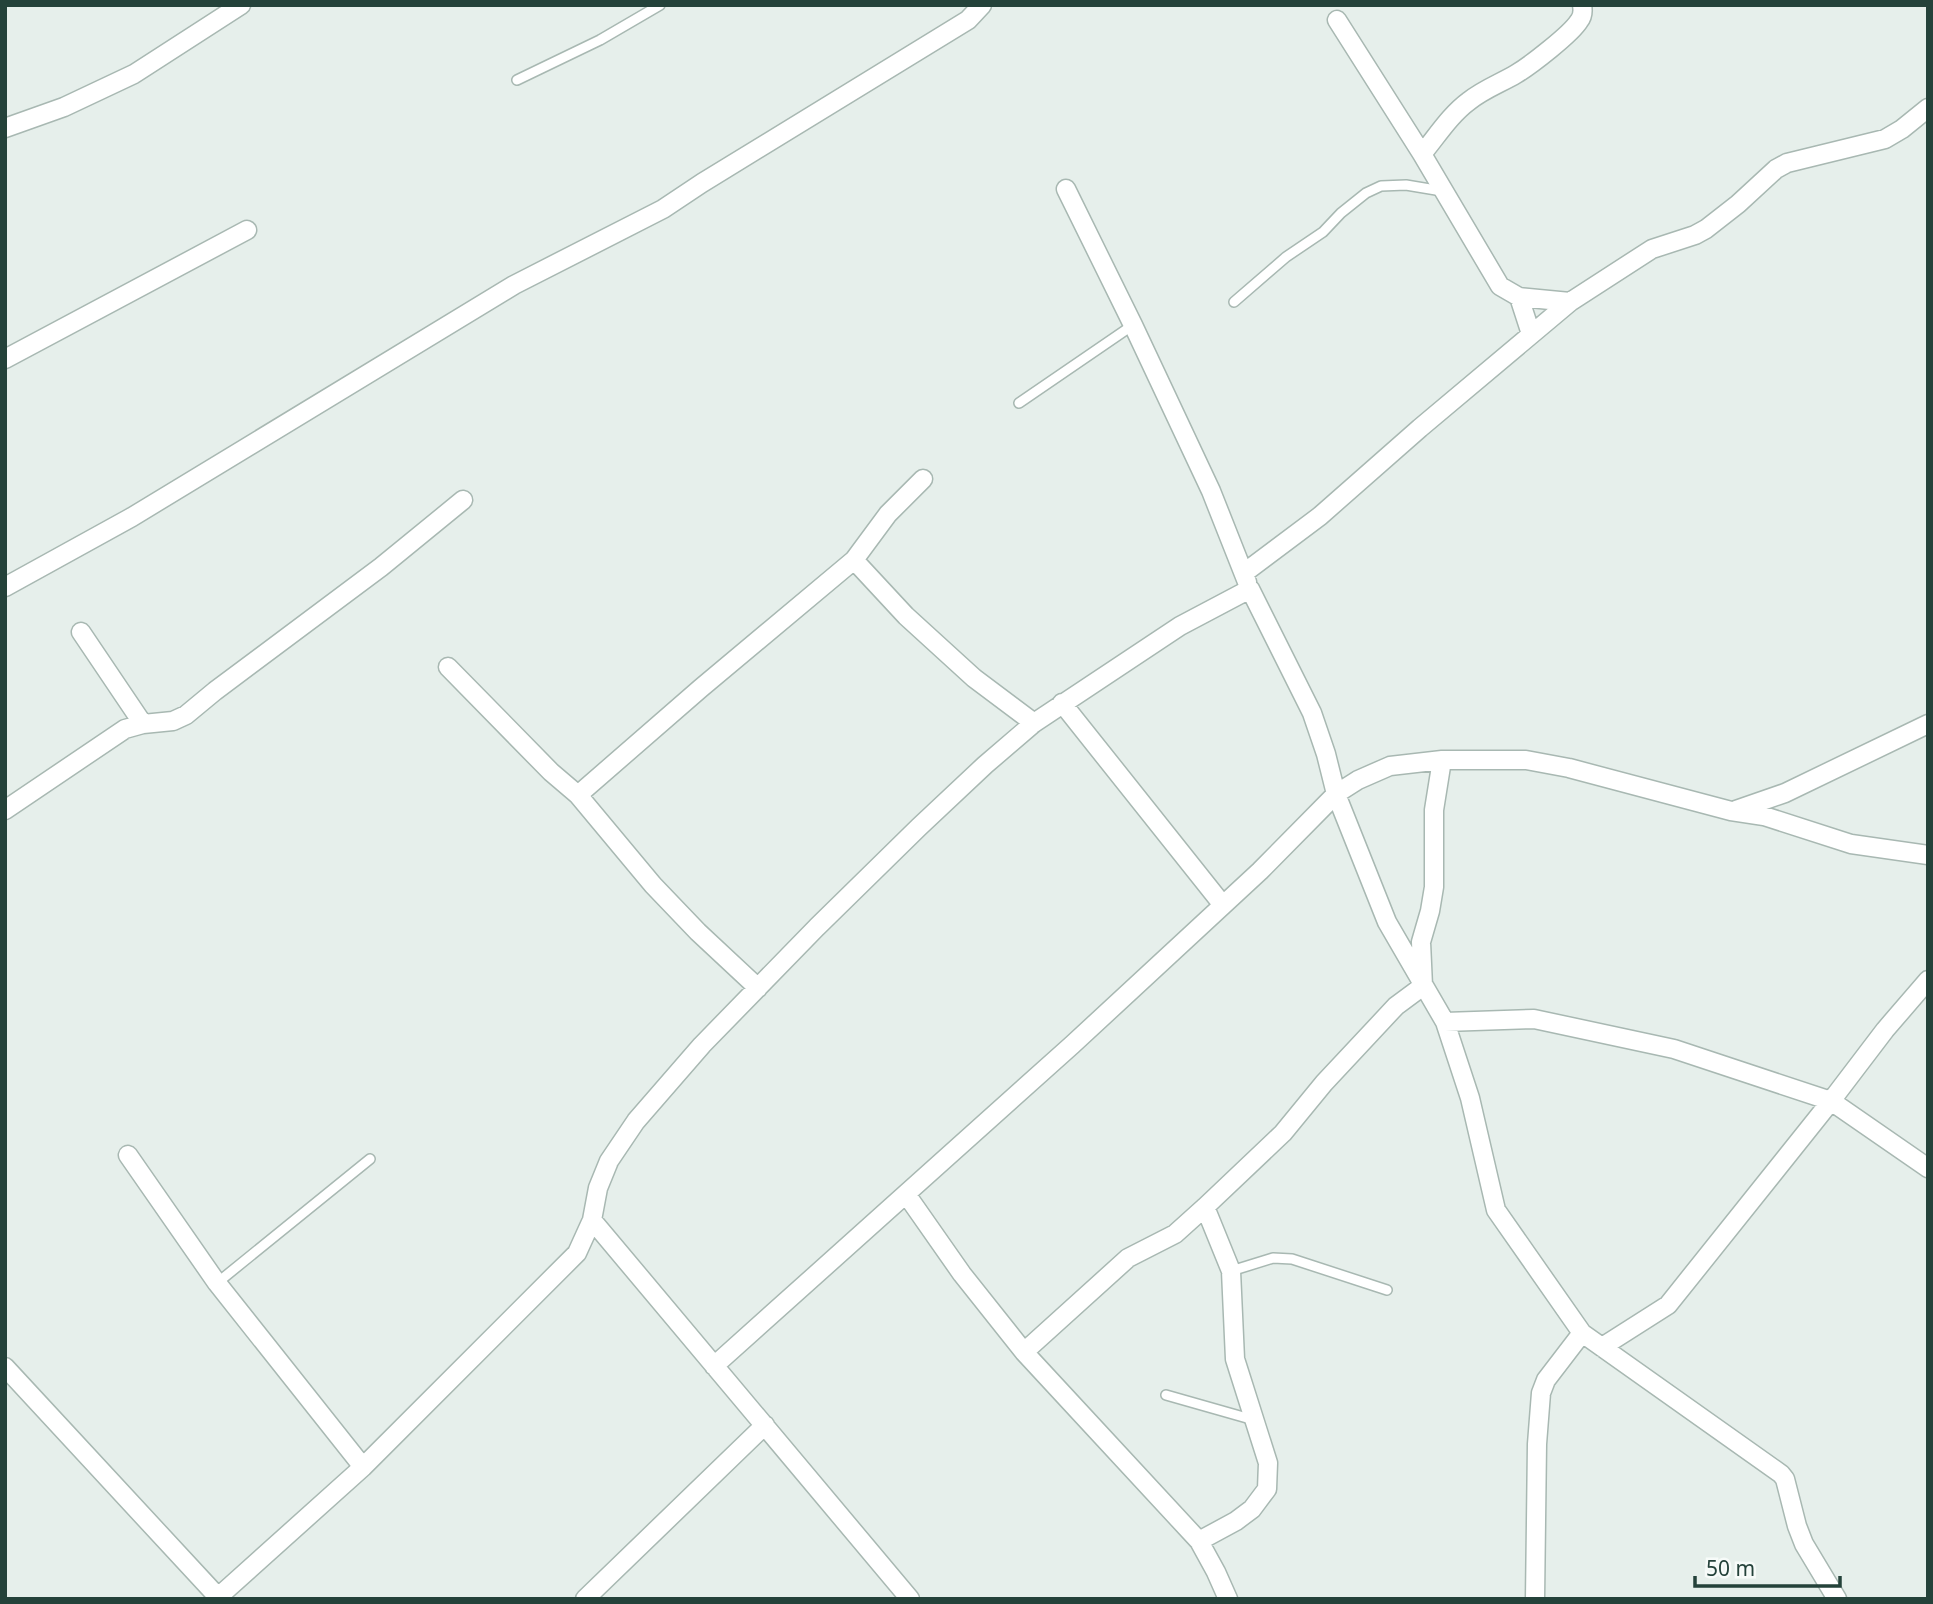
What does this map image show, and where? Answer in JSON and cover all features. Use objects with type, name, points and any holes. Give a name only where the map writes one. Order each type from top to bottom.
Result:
[{"type":"street","points":[[5,128],[64,107],[134,74],[241,5]]},
{"type":"street","points":[[5,587],[132,517],[514,285],[663,209],[968,20],[982,5]]},
{"type":"street","points":[[1422,154],[1468,102],[1490,86],[1516,74],[1566,34],[1580,20],[1583,5]]},
{"type":"street","points":[[1337,20],[1422,154],[1500,286],[1519,298],[1570,302]]},
{"type":"street","points":[[5,1367],[217,1598],[363,1467],[577,1253],[592,1220],[598,1188],[609,1161],[636,1121],[702,1045],[817,927],[985,765],[1062,703],[1247,581],[1420,428],[1570,302],[1652,249],[1706,229],[1776,169],[1787,163],[1885,139],[1928,108]]},
{"type":"street","points":[[1066,189],[1211,491],[1247,581],[1312,713],[1336,794],[1387,922],[1445,1022],[1470,1098],[1496,1210],[1582,1333],[1781,1474],[1785,1479],[1804,1544],[1837,1599]]},
{"type":"street","points":[[5,359],[247,230]]},
{"type":"street","points":[[1519,298],[1531,334]]},
{"type":"street","points":[[578,795],[853,560],[888,514],[923,479]]},
{"type":"street","points":[[5,810],[125,729],[173,721],[186,715],[381,567],[463,500]]},
{"type":"street","points":[[853,560],[906,616],[974,678],[1034,723]]},
{"type":"street","points":[[81,632],[144,724]]},
{"type":"street","points":[[448,667],[551,772],[578,795],[615,842],[662,894],[758,988]]},
{"type":"street","points":[[1062,703],[1222,904]]},
{"type":"street","points":[[1731,811],[1756,805],[1785,793],[1928,724]]},
{"type":"street","points":[[1423,985],[1421,942],[1434,887],[1434,810],[1442,760]]},
{"type":"street","points":[[715,1366],[1072,1045],[1260,871],[1336,794],[1358,780],[1390,766],[1442,760],[1526,760],[1569,768],[1731,811],[1764,816],[1851,844],[1928,855]]},
{"type":"street","points":[[1602,1347],[1668,1305],[1885,1030],[1928,980]]},
{"type":"street","points":[[1024,1352],[1128,1258],[1175,1234],[1205,1207],[1283,1133],[1324,1083],[1396,1006],[1423,985]]},
{"type":"street","points":[[1445,1022],[1534,1019],[1674,1049],[1831,1101],[1928,1168]]},
{"type":"street","points":[[128,1155],[217,1283],[363,1467]]},
{"type":"street","points":[[906,1194],[961,1274],[1024,1352],[1199,1541],[1228,1599]]},
{"type":"street","points":[[1199,1541],[1252,1509],[1267,1489],[1268,1463],[1235,1359],[1231,1271],[1205,1207]]},
{"type":"street","points":[[592,1220],[910,1599]]},
{"type":"street","points":[[1535,1599],[1541,1393],[1546,1380],[1582,1333]]},
{"type":"street","points":[[592,1596],[765,1425]]},
{"type":"lane","points":[[517,80],[600,40],[660,5]]},
{"type":"lane","points":[[1234,302],[1286,257],[1323,232],[1366,192],[1381,186],[1406,185],[1444,191]]},
{"type":"lane","points":[[1019,403],[1133,325]]},
{"type":"lane","points":[[217,1283],[370,1159]]},
{"type":"lane","points":[[1231,1271],[1273,1258],[1292,1259],[1387,1290]]},
{"type":"lane","points":[[1166,1395],[1255,1421]]}]
